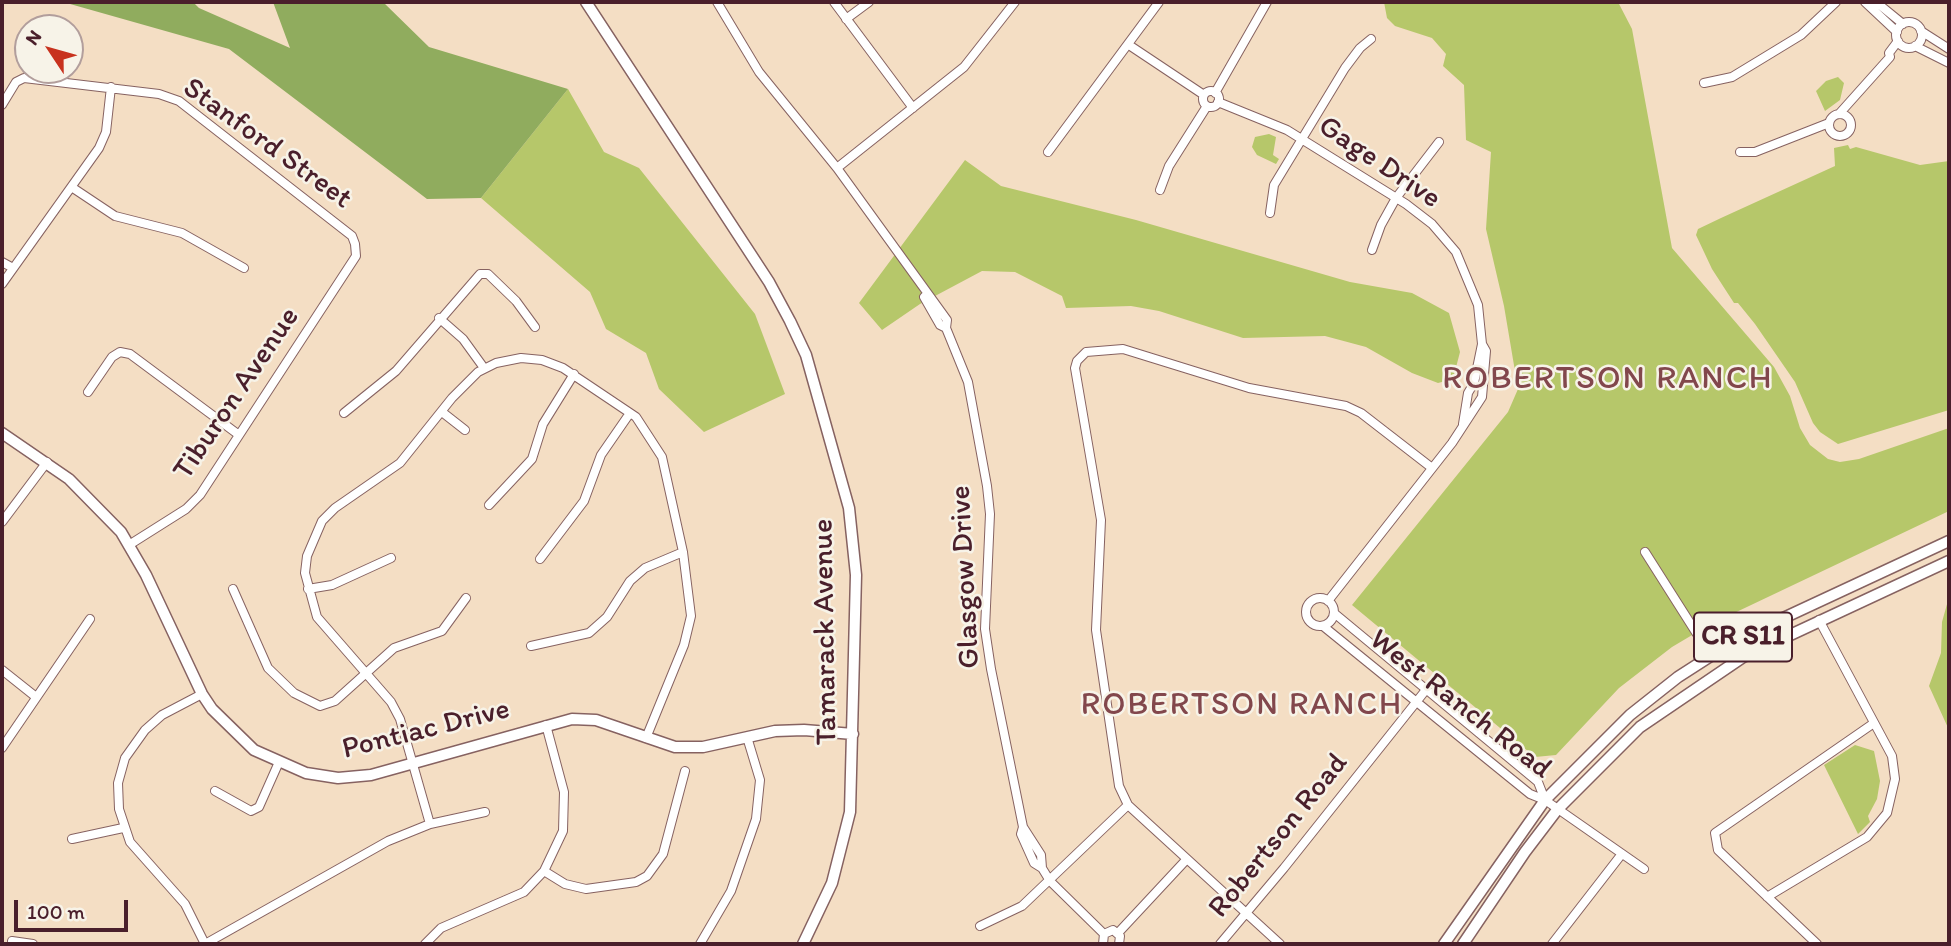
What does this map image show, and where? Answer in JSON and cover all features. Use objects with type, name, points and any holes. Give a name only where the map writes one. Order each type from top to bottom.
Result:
[{"type":"main road","name":"Tamarack Avenue","points":[[586,2],[769,282],[806,355],[849,508],[854,537],[850,812],[832,883],[803,944]]},
{"type":"main road","name":"Pontiac Drive","points":[[2,433],[47,462],[91,499],[129,545],[202,694],[241,741],[306,773],[338,778],[371,775],[572,719],[596,720],[663,745],[703,747],[747,737],[804,730],[853,734]]},
{"type":"main road","name":"CR S11","points":[[1444,944],[1545,800],[1630,715],[1711,656],[1774,620],[1949,541]]},
{"type":"main road","name":"CR S11","points":[[1463,944],[1524,852],[1557,810],[1610,754],[1660,713],[1743,657],[1949,561]]},
{"type":"street","name":"Glasgow Drive","points":[[717,2],[759,72],[837,168],[927,294],[924,297],[938,323],[946,328],[968,382],[987,486],[990,514],[985,629],[1023,827],[1021,834],[1031,846],[1034,863],[1042,868],[1050,881],[1104,933]]},
{"type":"street","points":[[834,2],[913,108]]},
{"type":"street","points":[[846,19],[869,2]]},
{"type":"street","points":[[837,168],[964,67],[1015,2]]},
{"type":"street","points":[[1048,152],[1159,2]]},
{"type":"street","points":[[1207,106],[1214,106],[1218,102],[1215,93],[1267,2]]},
{"type":"street","points":[[1704,83],[1732,77],[1801,35],[1836,2]]},
{"type":"street","points":[[1865,2],[1899,40],[1949,63]]},
{"type":"street","points":[[1876,2],[1903,23],[1912,23],[1949,49]]},
{"type":"street","points":[[1740,152],[1762,150],[1829,123],[1890,57],[1889,53],[1899,40],[1903,23]]},
{"type":"street","points":[[1915,46],[1921,40],[1921,31]]},
{"type":"street","points":[[1270,213],[1274,185],[1345,68],[1360,48],[1371,39]]},
{"type":"street","points":[[1129,45],[1204,95],[1215,93]]},
{"type":"street","name":"Stanford Street","points":[[2,105],[19,79],[110,87],[159,94],[179,101],[352,236],[355,244]]},
{"type":"street","points":[[2,284],[100,148],[106,132],[110,87]]},
{"type":"street","points":[[1204,95],[1202,100],[1207,106]]},
{"type":"street","points":[[1829,123],[1832,133],[1842,136],[1850,130],[1851,101]]},
{"type":"street","name":"Gage Drive","points":[[1218,102],[1276,125],[1302,139],[1432,223],[1456,252],[1474,291],[1482,344],[1478,383],[1482,397],[1432,468],[1328,601]]},
{"type":"street","points":[[1160,190],[1169,166],[1207,106]]},
{"type":"street","points":[[1839,114],[1849,118]]},
{"type":"street","points":[[1372,250],[1381,225],[1396,198],[1438,142]]},
{"type":"street","points":[[73,188],[115,216],[182,233],[244,268]]},
{"type":"street","name":"Tiburon Avenue","points":[[129,545],[186,509],[200,495],[356,256],[355,244]]},
{"type":"street","points":[[2,262],[13,268]]},
{"type":"street","points":[[344,413],[396,371],[474,278],[488,274],[516,300],[535,327]]},
{"type":"street","points":[[439,318],[463,339],[484,368]]},
{"type":"street","points":[[1280,944],[1128,805],[1115,771],[1096,630],[1101,520],[1075,368],[1077,361],[1086,352],[1123,349],[1249,388],[1346,406],[1361,413],[1432,468]]},
{"type":"street","points":[[88,392],[112,357],[120,352],[130,354],[240,435]]},
{"type":"street","points":[[430,824],[400,719],[391,702],[325,630],[317,617],[308,589],[307,556],[322,521],[335,508],[400,463],[442,412],[484,368],[521,358],[542,360],[574,374],[630,413],[649,434],[662,457],[683,552],[691,616],[684,645],[646,738]]},
{"type":"street","points":[[489,505],[532,459],[543,424],[574,374]]},
{"type":"street","name":"Gage Drive","points":[[1463,424],[1468,393],[1478,383]]},
{"type":"street","points":[[442,412],[465,430]]},
{"type":"street","points":[[540,559],[584,501],[601,455],[630,413]]},
{"type":"street","points":[[2,522],[47,462]]},
{"type":"street","points":[[531,646],[589,633],[607,617],[619,596],[637,574],[653,563],[683,552]]},
{"type":"street","points":[[1645,552],[1711,656]]},
{"type":"street","points":[[308,589],[332,585],[391,558]]},
{"type":"street","points":[[233,589],[268,668],[294,693],[320,706],[327,705],[394,648],[442,631],[466,598]]},
{"type":"street","points":[[1315,600],[1328,601],[1334,613],[1331,621],[1323,626],[1310,622],[1306,610],[1315,600]]},
{"type":"street","name":"West Ranch Road","points":[[1334,613],[1539,783],[1545,800]]},
{"type":"street","points":[[2,748],[90,619]]},
{"type":"street","points":[[1767,897],[1867,837],[1887,813],[1895,779],[1892,756],[1819,620]]},
{"type":"street","name":"West Ranch Road","points":[[1323,626],[1530,794],[1545,800]]},
{"type":"street","points":[[2,670],[36,697]]},
{"type":"street","name":"Robertson Road","points":[[1220,944],[1248,913],[1425,691]]},
{"type":"street","points":[[202,694],[162,715],[132,747],[118,783],[123,828],[130,842],[185,904],[205,944],[388,841],[430,824],[485,811]]},
{"type":"street","points":[[1817,944],[1718,850],[1715,833],[1874,723]]},
{"type":"street","points":[[430,942],[461,918],[508,901],[524,891],[544,871],[563,831],[564,792],[546,725]]},
{"type":"street","points":[[700,944],[731,891],[756,819],[760,780],[747,737]]},
{"type":"street","points":[[215,791],[251,811],[259,807],[279,762]]},
{"type":"street","points":[[544,871],[565,884],[586,889],[636,882],[647,876],[663,854],[685,771]]},
{"type":"street","points":[[1545,800],[1644,869]]},
{"type":"street","points":[[981,926],[1001,919],[1022,906],[1128,805]]},
{"type":"street","points":[[72,839],[123,828]]},
{"type":"street","points":[[1552,944],[1621,855]]},
{"type":"street","points":[[1119,944],[1118,933],[1186,860]]},
{"type":"street","points":[[1103,944],[1104,933],[1110,930],[1118,933]]},
{"type":"street","points":[[12,941],[33,944]]},
{"type":"green space","points":[[63,2],[193,2],[199,8],[290,48],[273,2],[383,2],[429,47],[568,89],[481,198],[427,199],[229,49]]},
{"type":"green space","points":[[1384,2],[1618,2],[1632,29],[1672,248],[1774,367],[1790,396],[1800,428],[1810,445],[1828,459],[1840,462],[1859,459],[1949,428],[1949,511],[1709,625],[1672,647],[1619,688],[1556,755],[1535,757],[1352,605],[1508,412],[1518,389],[1504,306],[1486,229],[1491,152],[1466,140],[1464,85],[1443,66],[1446,54],[1432,38],[1395,26],[1387,18]]},
{"type":"green space","points":[[1838,77],[1844,83],[1840,100],[1825,111],[1816,91],[1826,81]]},
{"type":"green space","points":[[568,89],[604,152],[639,168],[755,314],[785,394],[704,432],[659,389],[646,353],[606,329],[590,292],[481,198]]},
{"type":"green space","points":[[1269,134],[1276,137],[1273,155],[1279,159],[1276,164],[1257,155],[1252,147],[1255,137]]},
{"type":"green space","points":[[1848,145],[1850,149],[1856,147],[1920,165],[1949,161],[1949,410],[1838,444],[1820,432],[1813,423],[1795,382],[1755,324],[1738,303],[1734,303],[1712,269],[1696,235],[1698,229],[1835,166],[1834,148]]},
{"type":"green space","points":[[965,160],[1001,186],[1136,220],[1350,282],[1412,293],[1449,313],[1460,352],[1453,379],[1438,383],[1412,373],[1366,347],[1325,336],[1243,338],[1159,311],[1131,306],[1066,308],[1062,296],[1015,272],[982,271],[920,304],[882,330],[859,303]]},
{"type":"green space","points":[[1949,597],[1949,730],[1929,686],[1941,653],[1942,622]]},
{"type":"green space","points":[[1855,745],[1874,751],[1880,781],[1877,799],[1868,816],[1870,822],[1858,834],[1824,765]]},
{"type":"district","name":"ROBERTSON RANCH","points":[[1608,380]]},
{"type":"district","name":"ROBERTSON RANCH","points":[[1242,706]]}]
